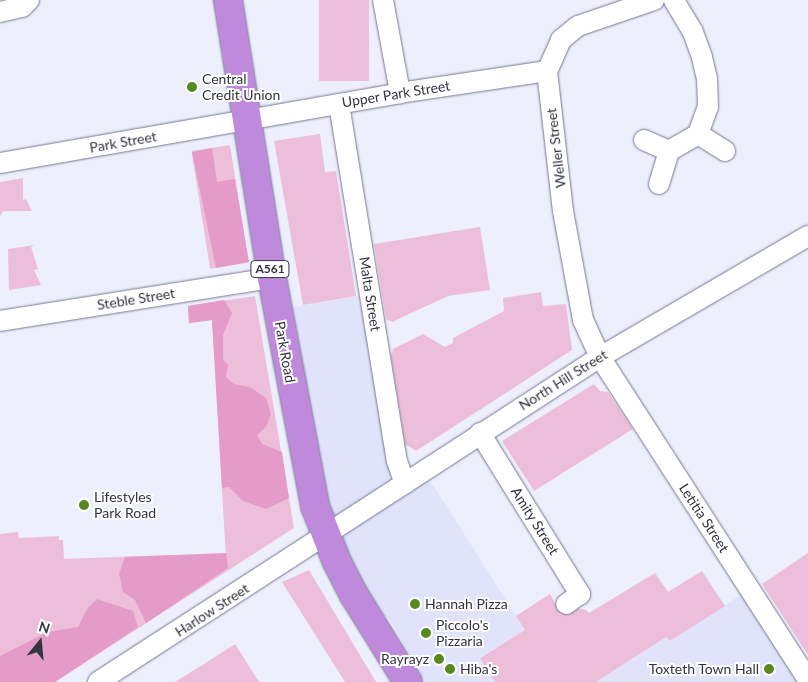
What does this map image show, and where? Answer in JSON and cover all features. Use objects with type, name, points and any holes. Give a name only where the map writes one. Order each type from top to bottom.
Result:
[{"type":"highway","name":"Park Road","points":[[228,0],[245,120],[306,466],[325,536],[354,594],[408,682]]},
{"type":"street","points":[[0,12],[22,7],[29,0]]},
{"type":"street","points":[[383,0],[400,92]]},
{"type":"street","points":[[547,71],[561,40],[578,26],[623,4],[654,0]]},
{"type":"street","points":[[660,184],[669,151],[698,134],[708,107],[707,80],[693,32],[674,0]]},
{"type":"street","name":"Upper Park Street","points":[[245,120],[400,92],[547,71]]},
{"type":"street","name":"Weller Street","points":[[547,71],[563,211],[583,320],[600,357]]},
{"type":"street","name":"Malta Street","points":[[339,104],[397,461],[405,484]]},
{"type":"street","name":"Park Street","points":[[0,163],[245,120]]},
{"type":"street","points":[[698,134],[725,151]]},
{"type":"street","points":[[644,140],[669,151]]},
{"type":"street","name":"North Hill Street","points":[[325,536],[480,433],[600,357],[808,236]]},
{"type":"street","name":"Steble Street","points":[[0,321],[272,278]]},
{"type":"street","name":"Letitia Street","points":[[600,357],[808,680]]},
{"type":"street","name":"Amity Street","points":[[480,433],[580,594],[566,604]]},
{"type":"street","name":"Harlow Street","points":[[98,682],[325,536]]},
{"type":"shaded area","points":[[319,0],[369,0],[369,81],[319,81]]},
{"type":"shaded area","points":[[320,134],[325,172],[336,171],[356,296],[303,305],[274,141]]},
{"type":"shaded area","points":[[230,145],[249,263],[210,269],[191,151]]},
{"type":"shaded area","points":[[212,148],[217,182],[235,179],[249,262],[216,268],[192,152]]},
{"type":"shaded area","points":[[23,178],[23,200],[26,199],[32,211],[3,211],[0,216],[0,182]]},
{"type":"shaded area","points":[[480,227],[490,290],[448,296],[392,322],[386,319],[374,244]]},
{"type":"shaded area","points":[[34,245],[31,247],[38,269],[34,270],[41,285],[9,290],[8,249]]},
{"type":"shaded area","points":[[541,292],[543,306],[566,304],[572,350],[416,451],[405,444],[391,356],[393,349],[423,334],[445,347],[453,343],[453,338],[504,311],[503,298]]},
{"type":"shaded area","points":[[363,295],[389,460],[433,485],[525,630],[480,657],[495,682],[426,682],[388,617],[380,614],[344,546],[326,500],[293,307]]},
{"type":"shaded area","points":[[255,296],[294,528],[55,682],[0,682],[0,534],[18,532],[19,538],[59,536],[59,540],[63,540],[64,559],[169,555],[226,558],[212,320],[189,323],[188,306]]},
{"type":"shaded area","points":[[224,300],[232,313],[223,335],[223,359],[228,365],[226,377],[234,384],[250,387],[266,398],[271,414],[266,427],[257,435],[262,444],[282,452],[289,498],[266,509],[243,501],[229,487],[222,488],[212,320],[189,323],[188,306]]},
{"type":"shaded area","points":[[594,384],[600,391],[608,392],[633,429],[534,491],[502,441]]},
{"type":"shaded area","points":[[226,553],[228,568],[146,623],[135,600],[123,592],[119,574],[125,557]]},
{"type":"shaded area","points":[[808,553],[808,655],[762,584]]},
{"type":"shaded area","points":[[309,570],[376,682],[345,682],[282,582]]},
{"type":"shaded area","points":[[702,571],[725,606],[670,641],[666,637],[596,682],[495,682],[480,658],[525,630],[516,616],[550,594],[559,610],[566,606],[586,610],[589,613],[655,573],[668,592]]},
{"type":"shaded area","points":[[744,593],[802,682],[596,682],[666,637],[670,641]]},
{"type":"shaded area","points":[[97,599],[133,611],[138,627],[55,682],[0,682],[0,656],[48,632],[78,627],[87,609]]},
{"type":"shaded area","points":[[235,644],[259,682],[175,682],[215,657]]},
{"type":"place","name":"Central Credit Union","points":[[192,87]]},
{"type":"place","name":"Lifestyles Park Road","points":[[84,505]]},
{"type":"place","name":"Hannah Pizza","points":[[415,604]]},
{"type":"place","name":"Piccolo's Pizzaria","points":[[426,633]]},
{"type":"place","name":"Rayrayz","points":[[439,659]]},
{"type":"place","name":"Hiba's","points":[[450,669]]},
{"type":"place","name":"Toxteth Town Hall","points":[[769,669]]}]
